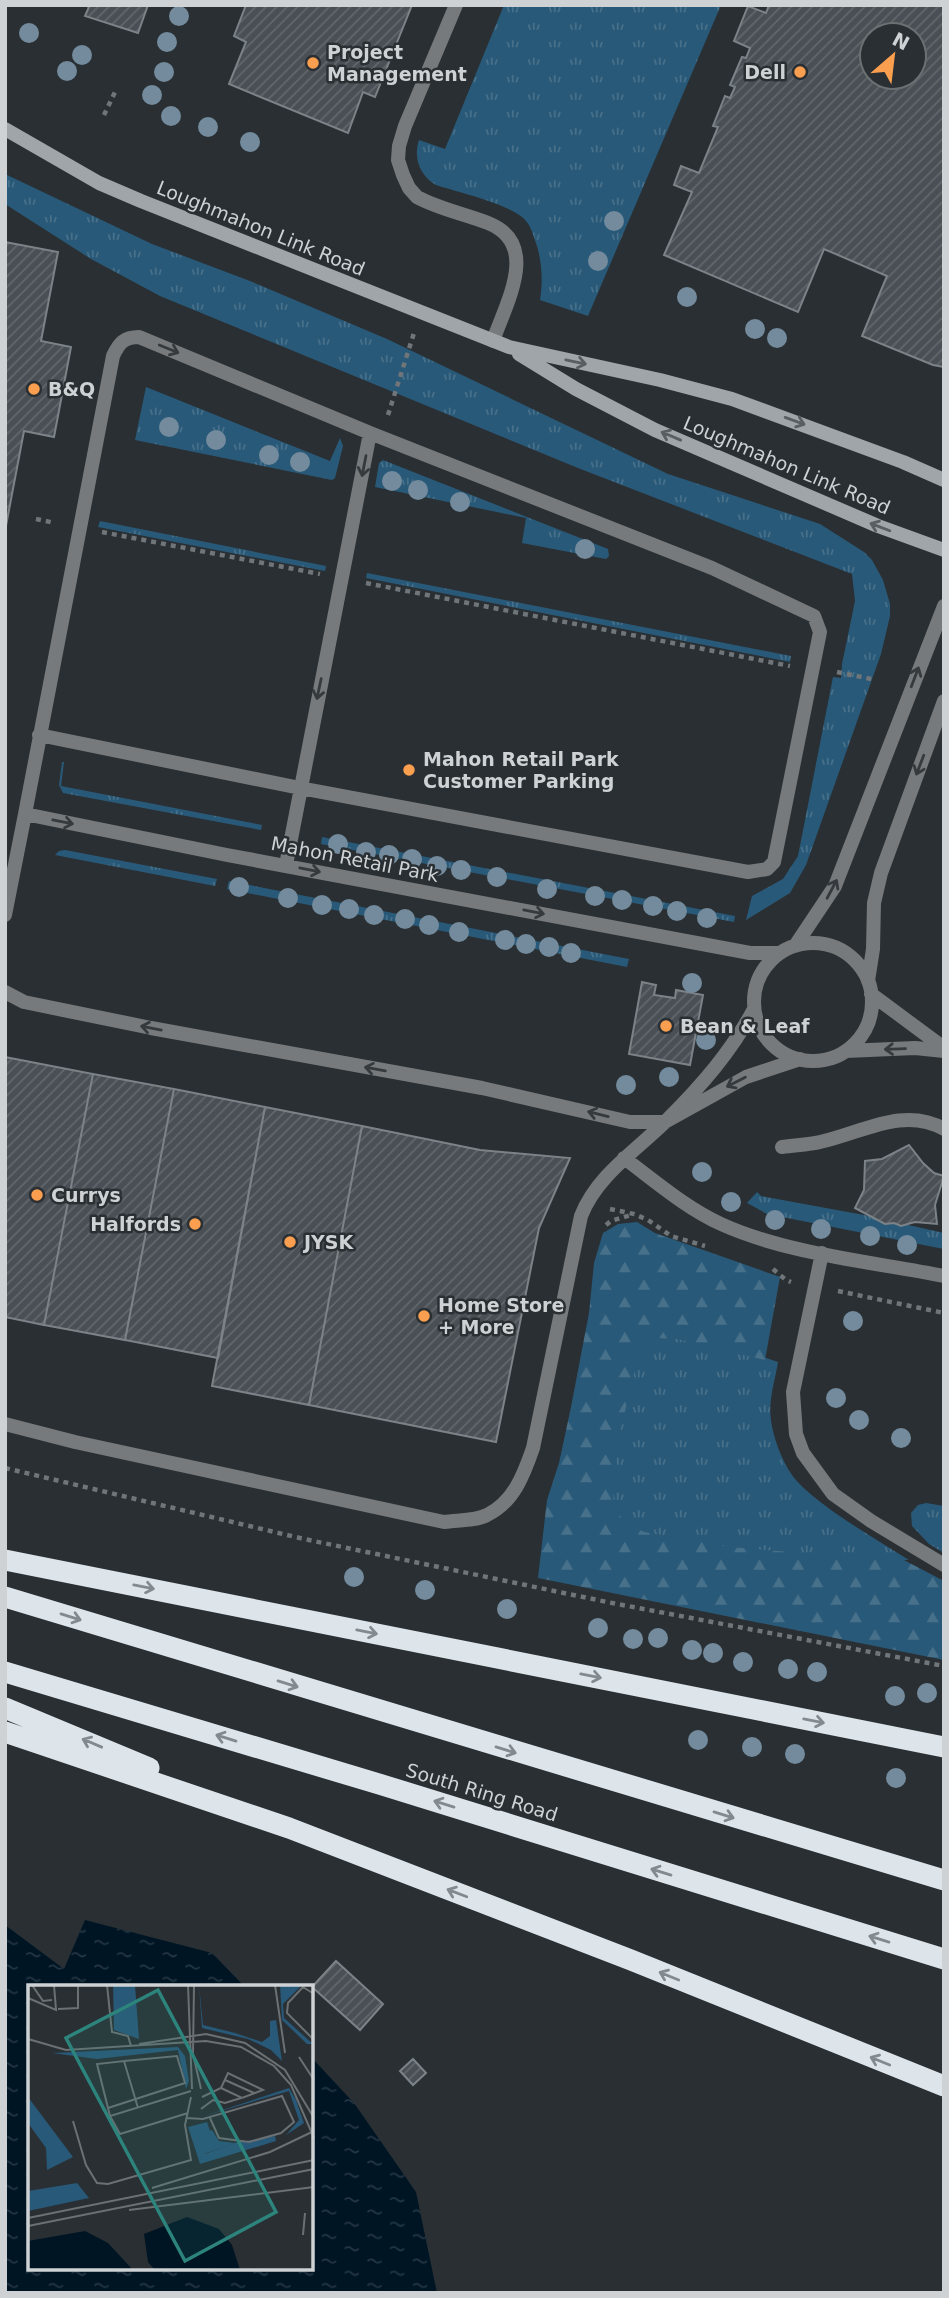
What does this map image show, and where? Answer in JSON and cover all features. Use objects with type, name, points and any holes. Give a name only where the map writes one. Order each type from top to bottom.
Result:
[{"type":"highway","points":[[5,1560],[944,1747]]},
{"type":"highway","points":[[5,1597],[944,1880]]},
{"type":"highway","name":"South Ring Road","points":[[5,1672],[379,1784],[944,1959]]},
{"type":"highway","points":[[5,1707],[289,1828],[631,1960],[944,2086]]},
{"type":"highway","points":[[5,1732],[289,1828]]},
{"type":"main road","name":"Loughmahon Link Road","points":[[5,129],[99,183],[509,347],[660,380],[732,399],[903,462],[944,480]]},
{"type":"main road","name":"Loughmahon Link Road","points":[[509,347],[576,389],[655,430],[877,526],[944,550]]},
{"type":"lane","points":[[456,5],[405,126],[398,160],[409,188],[417,197],[500,228],[513,245],[518,256],[518,271],[493,341]]},
{"type":"lane","points":[[5,915],[38,735],[78,527],[113,356],[118,345],[128,337],[139,337],[370,433],[712,568],[806,611],[814,616],[820,632],[774,862],[767,869],[758,871],[748,872],[300,788],[38,735]]},
{"type":"lane","points":[[286,865],[370,433]]},
{"type":"lane","points":[[795,946],[835,886],[944,606]]},
{"type":"lane","points":[[869,988],[874,903],[881,873],[944,701]]},
{"type":"lane","name":"Mahon Retail Park","points":[[24,814],[750,953],[779,953]]},
{"type":"lane","points":[[814,943],[833,947],[850,956],[863,971],[872,1006],[868,1024],[859,1039],[846,1051],[832,1058],[816,1061],[800,1059],[769,1042],[759,1027],[754,1009],[754,993],[759,978],[779,953],[795,946],[814,943]]},
{"type":"lane","points":[[869,988],[944,1050]]},
{"type":"lane","points":[[5,992],[24,1002],[468,1086],[630,1122],[665,1122],[746,1077],[800,1059]]},
{"type":"lane","points":[[5,1424],[75,1442],[444,1522],[486,1515],[506,1501],[521,1482],[533,1448],[581,1216],[593,1192],[624,1158],[665,1122],[728,1054],[754,1009]]},
{"type":"lane","points":[[846,1051],[915,1048],[944,1050]]},
{"type":"lane","points":[[782,1147],[821,1142],[876,1125],[917,1119],[944,1129]]},
{"type":"lane","points":[[624,1158],[687,1205],[720,1224],[757,1237],[822,1253],[944,1276]]},
{"type":"lane","points":[[822,1253],[794,1381],[793,1415],[803,1452],[833,1494],[871,1521],[944,1565]]},
{"type":"path","points":[[104,115],[115,92]]},
{"type":"path","points":[[370,433],[387,417],[421,312]]},
{"type":"path","points":[[36,519],[788,666],[852,674],[876,680]]},
{"type":"path","points":[[5,1468],[303,1539],[612,1603],[944,1666]]},
{"type":"green space","points":[[504,5],[721,5],[588,316],[540,300],[542,279],[537,246],[530,227],[520,215],[498,204],[436,185],[426,177],[419,166],[419,140],[445,149]]},
{"type":"green space","points":[[5,174],[152,244],[250,281],[387,339],[668,474],[820,524],[864,552],[872,560],[883,580],[890,604],[890,616],[881,654],[806,865],[790,893],[746,920],[752,896],[783,879],[798,856],[833,677],[841,678],[855,601],[852,574],[578,468],[160,296],[91,259],[5,204]]},
{"type":"green space","points":[[146,387],[330,461],[340,438],[343,446],[335,478],[332,480],[135,440]]},
{"type":"green space","points":[[383,460],[608,549],[609,556],[606,559],[522,543],[526,518],[375,487],[379,463]]},
{"type":"green space","points":[[100,521],[326,566],[325,571],[98,527]]},
{"type":"green space","points":[[367,573],[791,656],[790,662],[366,578]]},
{"type":"green space","points":[[62,762],[61,786],[262,825],[261,830],[63,793],[59,785]]},
{"type":"green space","points":[[322,837],[735,916],[734,922],[321,844]]},
{"type":"green space","points":[[65,850],[217,879],[215,886],[55,855]]},
{"type":"green space","points":[[229,881],[629,959],[627,967],[227,889]]},
{"type":"green space","points":[[757,1192],[761,1196],[944,1233],[944,1249],[767,1214],[747,1203]]},
{"type":"green space","points":[[637,1222],[655,1233],[780,1277],[765,1360],[677,1339],[656,1338],[640,1348],[618,1441],[613,1489],[614,1509],[626,1523],[644,1532],[730,1547],[815,1554],[876,1555],[902,1559],[944,1581],[944,1660],[538,1578],[547,1500],[559,1463],[571,1407],[589,1313],[594,1263],[603,1233],[618,1224]]},
{"type":"green space","points":[[650,1331],[749,1352],[778,1362],[770,1413],[778,1449],[792,1475],[829,1509],[909,1560],[816,1558],[733,1550],[638,1533],[618,1520],[608,1504],[632,1349]]},
{"type":"green space","points":[[926,1503],[944,1506],[944,1553],[929,1544],[912,1526],[911,1513],[918,1505]]},
{"type":"water","points":[[85,1920],[212,1953],[243,1985],[28,1985],[28,2270],[313,2270],[313,2059],[354,2103],[416,2192],[437,2293],[5,2293],[5,1925],[64,1969]]},
{"type":"building","points":[[85,5],[148,5],[138,33],[85,16],[89,7]]},
{"type":"building","name":"Project Management","points":[[246,5],[412,5],[375,97],[363,92],[348,133],[229,84],[246,42],[234,36]]},
{"type":"building","points":[[769,5],[944,5],[944,367],[862,336],[887,276],[824,249],[798,312],[664,255],[692,192],[674,185],[681,166],[699,173],[718,127],[713,126],[725,96],[730,98],[735,87],[730,85],[742,57],[746,58],[750,48],[734,41],[748,6],[766,13]]},
{"type":"building","name":"B&Q","points":[[5,242],[58,252],[41,341],[71,347],[54,437],[24,431],[5,531]]},
{"type":"building","name":"Bean & Leaf","points":[[642,982],[656,985],[654,995],[675,998],[676,990],[703,995],[690,1065],[629,1054]]},
{"type":"building","name":"Currys","points":[[5,1057],[93,1074],[44,1325],[5,1317]]},
{"type":"building","points":[[93,1074],[174,1089],[125,1340],[44,1325]]},
{"type":"building","name":"Halfords","points":[[174,1089],[265,1107],[218,1358],[125,1340]]},
{"type":"building","name":"JYSK","points":[[265,1107],[362,1126],[309,1405],[212,1386]]},
{"type":"building","name":"Home Store + More","points":[[362,1126],[480,1150],[570,1158],[539,1228],[496,1442],[309,1405]]},
{"type":"building","points":[[909,1145],[934,1173],[944,1176],[935,1205],[937,1224],[885,1224],[855,1208],[864,1190],[865,1161],[882,1159]]},
{"type":"building","points":[[336,1961],[383,2004],[360,2030],[313,1986]]},
{"type":"building","points":[[413,2059],[426,2073],[413,2085],[400,2071]]},
{"type":"place","name":"Project Management","points":[[313,63]]},
{"type":"place","name":"Dell","points":[[800,72]]},
{"type":"place","name":"B&Q","points":[[34,389]]},
{"type":"place","name":"Mahon Retail Park Customer Parking","points":[[409,770]]},
{"type":"place","name":"Bean & Leaf","points":[[666,1026]]},
{"type":"place","name":"Currys","points":[[37,1195]]},
{"type":"place","name":"Halfords","points":[[195,1224]]},
{"type":"place","name":"JYSK","points":[[290,1242]]},
{"type":"place","name":"Home Store + More","points":[[424,1316]]}]
